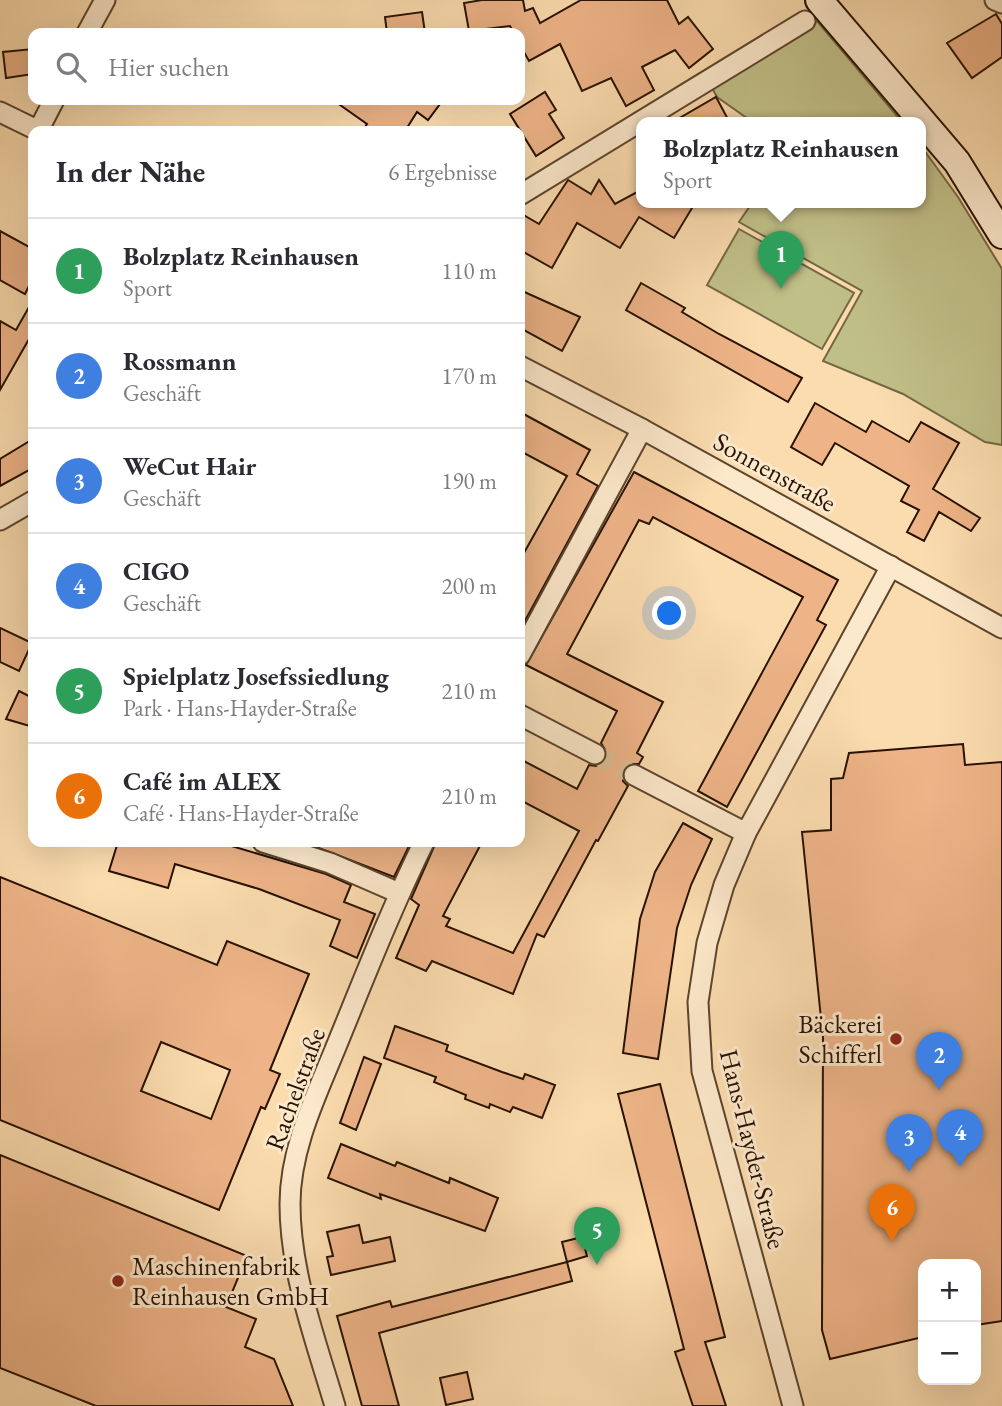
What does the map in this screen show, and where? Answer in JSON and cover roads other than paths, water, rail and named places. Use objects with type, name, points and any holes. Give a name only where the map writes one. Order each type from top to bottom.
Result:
[{"type":"main road","points":[[816,6],[916,117]]},
{"type":"main road","points":[[926,128],[957,162],[1002,235]]},
{"type":"street","points":[[90,28],[105,0]]},
{"type":"street","points":[[995,0],[1002,3]]},
{"type":"street","points":[[642,117],[816,6]]},
{"type":"street","points":[[41,126],[51,105]]},
{"type":"street","points":[[0,112],[28,126]]},
{"type":"street","points":[[525,192],[636,121]]},
{"type":"street","name":"Sonnenstraße","points":[[525,369],[642,429],[1002,628]]},
{"type":"street","points":[[525,646],[642,429]]},
{"type":"street","points":[[0,520],[28,504]]},
{"type":"street","name":"Hans-Hayder-Straße","points":[[793,1406],[702,1071],[698,1002],[707,943],[724,885],[746,833],[891,566]]},
{"type":"street","points":[[525,718],[595,754]]},
{"type":"street","points":[[634,775],[746,833]]},
{"type":"street","points":[[279,847],[330,863],[398,893]]},
{"type":"street","name":"Rachelstraße","points":[[335,1406],[298,1272],[292,1238],[290,1203],[294,1162],[305,1124],[398,893],[421,847]]},
{"type":"tunnel","points":[[595,754],[634,775]]},
{"type":"place","name":"Bolzplatz Reinhausen","points":[[781,289]]},
{"type":"place","name":"Bäckerei Schifferl","points":[[896,1039]]},
{"type":"place","name":"Rossmann","points":[[939,1090]]},
{"type":"place","name":"CIGO","points":[[960,1167]]},
{"type":"place","name":"WeCut Hair","points":[[909,1172]]},
{"type":"place","name":"Café im ALEX","points":[[892,1242]]},
{"type":"place","name":"Spielplatz Josefssiedlung","points":[[597,1265]]},
{"type":"place","name":"Maschinenfabrik Reinhausen GmbH","points":[[118,1281]]}]
